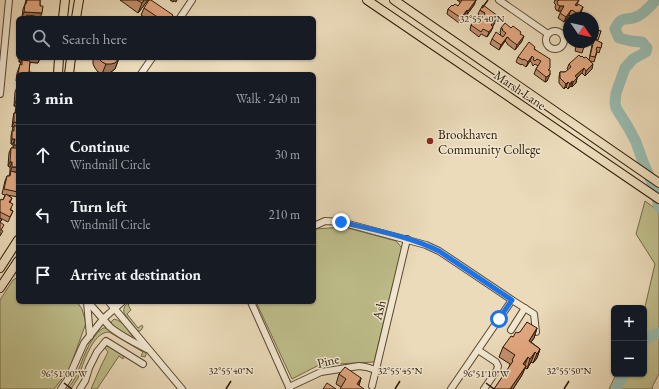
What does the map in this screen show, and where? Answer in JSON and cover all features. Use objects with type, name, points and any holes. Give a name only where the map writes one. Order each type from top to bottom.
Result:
[{"type":"main road","points":[[63,16],[65,0]]},
{"type":"main road","points":[[76,16],[79,0]]},
{"type":"main road","name":"Marsh Lane","points":[[367,0],[659,199]]},
{"type":"main road","name":"Marsh Lane","points":[[394,0],[659,183]]},
{"type":"main road","points":[[58,72],[59,60]]},
{"type":"main road","points":[[70,72],[71,60]]},
{"type":"main road","points":[[0,268],[16,250]]},
{"type":"main road","points":[[0,288],[16,264]]},
{"type":"main road","points":[[7,278],[16,273]]},
{"type":"street","points":[[0,94],[9,0]]},
{"type":"street","points":[[181,16],[192,0]]},
{"type":"street","points":[[498,0],[548,34]]},
{"type":"street","points":[[142,72],[151,60]]},
{"type":"street","points":[[316,225],[325,221],[341,222],[408,239],[439,251],[534,314],[536,332]]},
{"type":"street","name":"Ash","points":[[372,386],[408,239]]},
{"type":"street","points":[[451,389],[512,300]]},
{"type":"street","points":[[88,304],[90,336]]},
{"type":"street","points":[[90,304],[110,327],[149,350]]},
{"type":"street","points":[[111,304],[182,389]]},
{"type":"street","points":[[61,389],[68,379],[84,343],[103,319],[119,304]]},
{"type":"street","points":[[252,304],[289,388]]},
{"type":"street","points":[[511,330],[525,308]]},
{"type":"street","points":[[80,389],[86,381],[89,368],[96,352],[106,341],[144,364]]},
{"type":"street","points":[[478,350],[496,362],[498,366],[497,370],[484,389]]},
{"type":"street","name":"Pine","points":[[289,388],[321,372],[358,366],[376,370]]},
{"type":"green space","points":[[645,201],[659,211],[659,374],[652,387],[653,389],[609,389],[615,377],[647,377],[647,305],[645,305],[655,264],[636,234]]},
{"type":"green space","points":[[344,227],[396,241],[402,248],[374,362],[319,365],[292,379],[257,304],[316,304],[316,229]]},
{"type":"green space","points":[[16,278],[16,304],[78,304],[82,309],[86,323],[69,370],[54,389],[0,389],[0,300],[13,280]]},
{"type":"green space","points":[[126,304],[129,304],[128,305],[131,310],[127,314],[138,328],[142,325],[143,327],[140,331],[137,331],[124,313]]},
{"type":"green space","points":[[114,319],[118,320],[124,325],[135,341],[112,326],[111,322]]},
{"type":"green space","points":[[103,328],[107,328],[146,353],[145,357],[141,356],[143,352],[109,332],[103,333],[93,343],[89,350],[78,378],[71,389],[67,389],[75,378],[89,344]]},
{"type":"green space","points":[[107,346],[121,353],[124,357],[123,359],[119,356],[97,389],[91,389],[108,352],[105,348]]},
{"type":"building","points":[[27,0],[40,0],[40,6],[43,6],[42,13],[24,12]]},
{"type":"building","points":[[137,0],[144,0],[142,3]]},
{"type":"building","points":[[149,0],[151,0],[173,15],[156,16],[144,8]]},
{"type":"building","points":[[462,0],[476,0],[461,18],[448,9],[455,4],[458,6]]},
{"type":"building","points":[[559,0],[579,0],[575,5],[577,6],[578,4],[583,7],[580,12],[571,10],[570,12],[563,12],[563,15],[560,13],[564,6],[558,5],[557,2]]},
{"type":"building","points":[[483,5],[498,16],[491,25],[493,27],[489,32],[483,29],[481,32],[471,25],[474,21],[479,23],[485,13],[480,10]]},
{"type":"building","points":[[505,23],[511,28],[513,26],[521,32],[520,34],[524,36],[517,45],[507,37],[501,45],[492,39],[496,32],[503,37],[506,33],[501,28]]},
{"type":"building","points":[[529,42],[535,47],[534,49],[550,59],[550,68],[548,70],[550,70],[550,74],[548,76],[546,77],[536,69],[541,61],[537,59],[535,61],[533,60],[534,58],[532,56],[528,62],[518,57]]},
{"type":"building","points":[[599,42],[602,43],[601,48],[599,48]]},
{"type":"building","points":[[592,48],[597,48],[595,57],[590,56]]},
{"type":"building","points":[[579,55],[584,58],[586,57],[593,64],[586,71],[584,68],[575,76],[577,78],[573,82],[572,81],[570,84],[568,82],[566,84],[560,78],[560,72],[565,72],[571,67],[569,64]]},
{"type":"building","points":[[22,60],[30,61],[29,72],[18,72],[20,64],[22,65]]},
{"type":"building","points":[[100,60],[117,60],[115,63],[111,64]]},
{"type":"building","points":[[14,113],[16,113],[16,122],[14,122]]},
{"type":"building","points":[[14,126],[16,126],[16,145],[14,145],[15,139],[12,139],[12,131],[14,131]]},
{"type":"building","points":[[11,148],[16,148],[16,167],[12,167],[12,162],[10,162]]},
{"type":"building","points":[[11,171],[16,172],[16,192],[4,189],[7,176],[10,176]]},
{"type":"building","points":[[6,194],[12,198],[9,202],[13,204],[10,210],[13,211],[10,217],[0,212],[0,201],[1,199],[3,200]]},
{"type":"building","points":[[0,222],[4,225],[0,236]]},
{"type":"building","points":[[527,322],[537,328],[529,341],[540,349],[537,354],[535,352],[530,359],[528,357],[523,364],[526,366],[510,389],[494,389],[513,361],[512,360],[515,355],[503,347],[511,336],[513,337],[516,332],[520,332]]},
{"type":"building","points":[[345,367],[361,378],[357,384],[364,389],[340,389],[346,379],[339,374]]},
{"type":"building","points":[[327,383],[336,389],[323,389]]},
{"type":"waterway","points":[[656,0],[639,16],[624,19],[619,22],[615,29],[619,38],[642,42],[647,48],[646,52],[633,59],[625,68],[616,93],[615,102],[616,108],[636,142],[654,187],[659,207]]},
{"type":"waterway","points":[[647,339],[659,333]]},
{"type":"waterway","points":[[616,389],[622,377]]},
{"type":"place","name":"Brookhaven Community College","points":[[430,141]]},
{"type":"route","points":[[341,222],[408,239],[439,251],[512,300],[499,319]]}]
